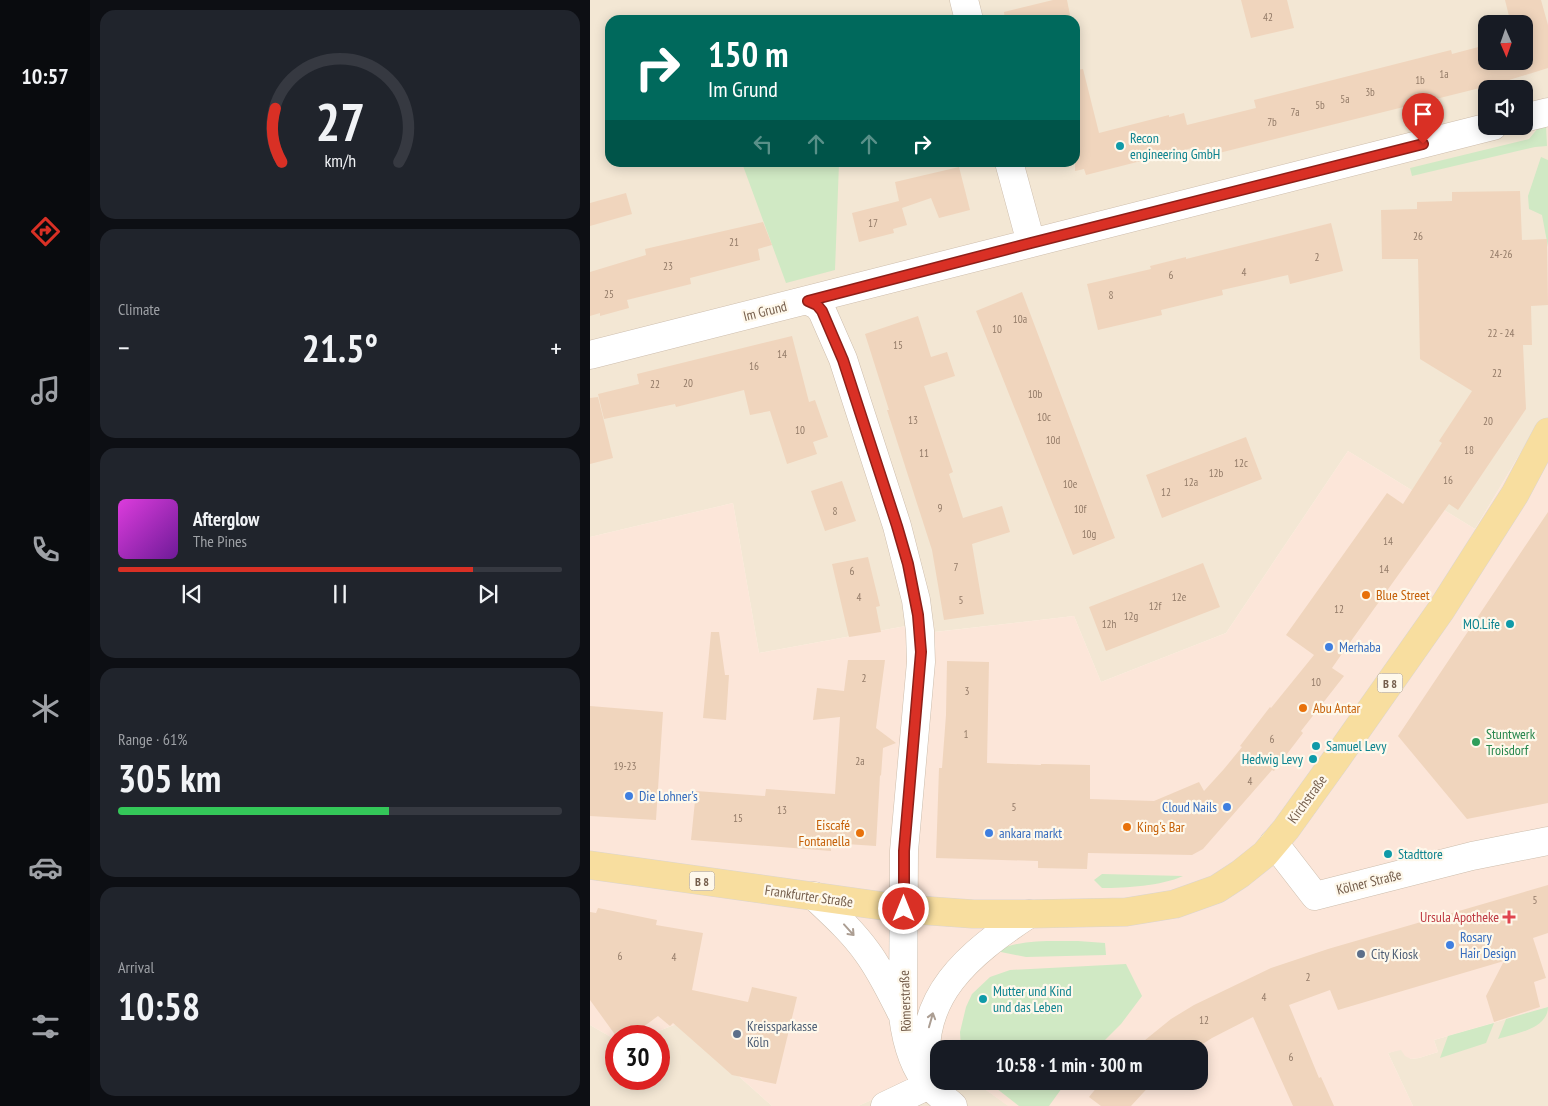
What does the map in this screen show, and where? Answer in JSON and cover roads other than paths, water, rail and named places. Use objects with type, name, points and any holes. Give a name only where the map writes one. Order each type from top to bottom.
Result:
[{"type":"main road","name":"Kirchstraße","points":[[1029,914],[1126,912],[1175,904],[1217,889],[1259,859],[1286,829],[1441,610],[1515,494],[1548,432]]},
{"type":"main road","name":"Frankfurter Straße","points":[[590,865],[904,909],[973,914],[1029,914]]},
{"type":"street","points":[[964,0],[968,15]]},
{"type":"street","points":[[1533,116],[1548,112]]},
{"type":"street","name":"Im Grund","points":[[590,355],[1478,130]]},
{"type":"street","points":[[1010,167],[1031,243]]},
{"type":"street","name":"Römerstraße","points":[[808,301],[817,305],[822,311],[843,360],[897,526],[916,600],[921,652],[904,851],[903,1016],[905,1034],[917,1068],[929,1085],[953,1106]]},
{"type":"street","name":"Kölner Straße","points":[[1274,843],[1315,896],[1472,856],[1548,841]]},
{"type":"street","points":[[814,896],[840,921],[867,952],[883,977],[903,1016]]},
{"type":"street","points":[[885,1106],[929,1085],[926,1065],[926,1044],[930,1019],[947,985],[970,958],[999,934],[1029,914]]},
{"type":"place","name":"Recon engineering GmbH","points":[[1120,146]]},
{"type":"place","name":"Blue Street","points":[[1366,595]]},
{"type":"place","name":"MO.Life","points":[[1510,624]]},
{"type":"place","name":"Merhaba","points":[[1329,647]]},
{"type":"place","name":"Abu Antar","points":[[1303,708]]},
{"type":"place","name":"Stuntwerk Troisdorf","points":[[1476,742]]},
{"type":"place","name":"Samuel Levy","points":[[1316,746]]},
{"type":"place","name":"Hedwig Levy","points":[[1313,759]]},
{"type":"place","name":"Die Lohner's","points":[[629,796]]},
{"type":"place","name":"Cloud Nails","points":[[1227,807]]},
{"type":"place","name":"King's Bar","points":[[1127,827]]},
{"type":"place","name":"Eiscafé Fontanella","points":[[860,833]]},
{"type":"place","name":"ankara markt","points":[[989,833]]},
{"type":"place","name":"Stadttore","points":[[1388,854]]},
{"type":"place","name":"Ursula Apotheke","points":[[1509,917]]},
{"type":"place","name":"Rosary Hair Design","points":[[1450,945]]},
{"type":"place","name":"City Kiosk","points":[[1361,954]]},
{"type":"place","name":"Mutter und Kind und das Leben","points":[[983,999]]},
{"type":"place","name":"Kreissparkasse Köln","points":[[737,1034]]}]
